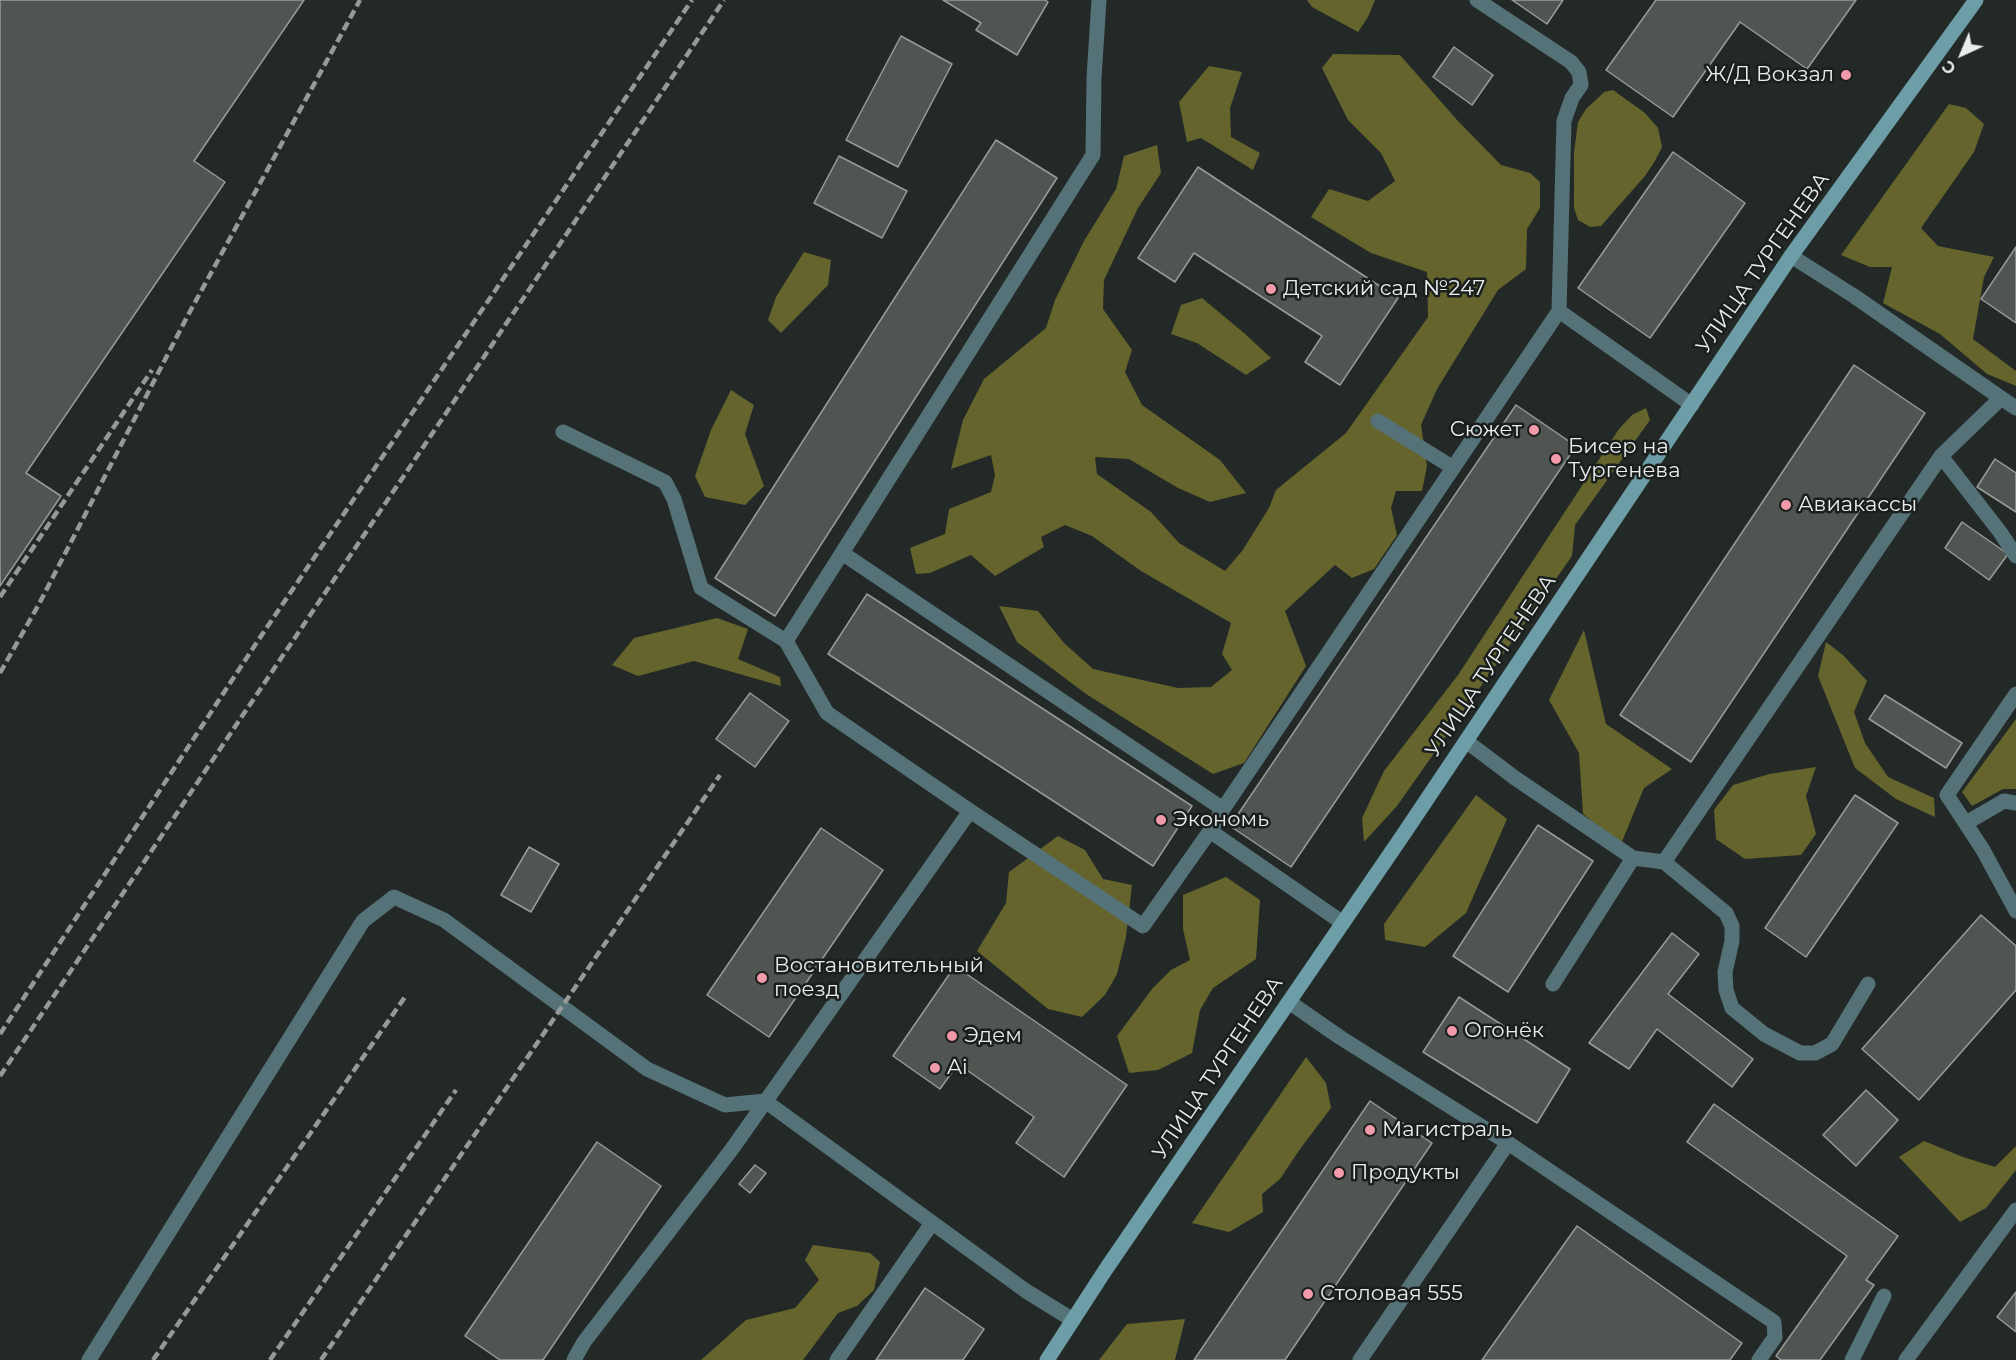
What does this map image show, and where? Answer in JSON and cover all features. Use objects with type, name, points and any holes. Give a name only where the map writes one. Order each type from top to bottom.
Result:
[{"type":"main road","name":"УЛИЦА ТУРГЕНЕВА","points":[[1047,1360],[1791,256],[1976,0]]},
{"type":"street","points":[[786,641],[1093,155],[1094,78],[1099,0]]},
{"type":"street","points":[[562,432],[665,482],[674,499],[701,588],[786,641],[827,713],[1143,926],[1210,831],[1559,311],[1564,121],[1572,98],[1581,85],[1579,72],[1571,62],[1477,0]]},
{"type":"street","points":[[1791,256],[1854,296],[2016,408]]},
{"type":"street","points":[[1559,311],[1692,405]]},
{"type":"street","points":[[1664,862],[1941,456],[2001,398]]},
{"type":"street","points":[[1378,421],[1452,468]]},
{"type":"street","points":[[1941,456],[2016,556]]},
{"type":"street","points":[[842,553],[1223,809]]},
{"type":"street","points":[[2016,694],[1947,795],[1983,850],[2016,910]]},
{"type":"street","points":[[1466,741],[1515,778],[1633,858],[1664,862],[1726,913],[1732,926],[1732,941],[1725,972],[1726,990],[1731,1008],[1764,1034],[1800,1053],[1815,1053],[1832,1044],[1868,984]]},
{"type":"street","points":[[1966,823],[2004,801],[2016,803]]},
{"type":"street","points":[[574,1360],[584,1342],[732,1149],[970,811]]},
{"type":"street","points":[[1210,831],[1343,923]]},
{"type":"street","points":[[1553,984],[1633,858]]},
{"type":"street","points":[[89,1360],[363,921],[394,897],[444,920],[647,1069],[725,1105],[765,1101],[1026,1291],[1073,1320]]},
{"type":"street","points":[[1289,1002],[1341,1038],[1508,1143],[1774,1322],[1775,1337],[1759,1360]]},
{"type":"street","points":[[1360,1360],[1508,1143]]},
{"type":"street","points":[[1906,1360],[2016,1210]]},
{"type":"street","points":[[837,1360],[932,1223]]},
{"type":"street","points":[[1852,1360],[1884,1296]]},
{"type":"shaded area","points":[[1307,0],[1375,0],[1358,32],[1312,7]]},
{"type":"shaded area","points":[[1333,54],[1400,55],[1457,120],[1501,165],[1530,173],[1540,182],[1540,208],[1527,229],[1526,269],[1498,290],[1437,389],[1421,425],[1427,466],[1422,491],[1396,491],[1391,508],[1397,535],[1374,569],[1352,578],[1335,565],[1285,611],[1306,666],[1244,763],[1213,774],[1086,694],[1017,642],[999,606],[1038,611],[1064,643],[1093,669],[1178,688],[1211,687],[1232,670],[1222,654],[1231,623],[1141,571],[1092,536],[1065,525],[1041,537],[1044,547],[995,576],[971,555],[930,573],[916,574],[910,548],[945,534],[949,509],[991,492],[995,475],[991,455],[951,469],[963,420],[984,379],[1046,328],[1055,300],[1084,241],[1116,189],[1124,156],[1157,145],[1161,173],[1138,208],[1104,280],[1103,309],[1132,350],[1125,372],[1142,405],[1220,460],[1246,493],[1210,502],[1178,488],[1129,459],[1095,457],[1097,474],[1151,512],[1179,543],[1225,571],[1242,551],[1269,508],[1276,490],[1346,433],[1428,317],[1427,272],[1371,253],[1311,217],[1329,189],[1368,201],[1395,181],[1381,153],[1348,120],[1322,68]]},
{"type":"shaded area","points":[[1209,66],[1242,72],[1230,108],[1231,137],[1260,153],[1253,170],[1201,138],[1187,142],[1179,102]]},
{"type":"shaded area","points":[[1613,90],[1645,113],[1658,128],[1662,147],[1645,176],[1601,226],[1590,227],[1578,220],[1574,208],[1574,152],[1578,122],[1586,109],[1604,92]]},
{"type":"shaded area","points":[[1949,104],[1966,108],[1984,124],[1974,152],[1921,228],[1938,246],[1994,257],[1984,277],[1973,339],[2016,371],[2016,386],[1987,374],[1940,334],[1883,303],[1892,267],[1870,267],[1841,255]]},
{"type":"shaded area","points":[[804,252],[831,260],[828,285],[781,333],[768,320],[776,297]]},
{"type":"shaded area","points":[[1202,298],[1271,358],[1246,375],[1197,343],[1171,334],[1181,305]]},
{"type":"shaded area","points":[[731,390],[754,405],[745,434],[764,486],[745,505],[705,497],[695,476],[711,430]]},
{"type":"shaded area","points":[[1646,408],[1650,420],[1575,525],[1572,556],[1397,806],[1364,842],[1362,818],[1384,771],[1458,675],[1619,429],[1632,415]]},
{"type":"shaded area","points":[[717,618],[748,629],[738,659],[780,677],[781,686],[694,661],[638,676],[612,665],[634,638]]},
{"type":"shaded area","points":[[1584,630],[1606,724],[1672,769],[1644,788],[1621,844],[1583,814],[1579,753],[1549,700]]},
{"type":"shaded area","points":[[1826,642],[1843,655],[1867,681],[1854,712],[1865,743],[1888,777],[1934,798],[1935,817],[1896,799],[1855,768],[1818,676]]},
{"type":"shaded area","points":[[2016,719],[2016,789],[2003,789],[1972,806],[1962,792]]},
{"type":"shaded area","points":[[1816,767],[1806,796],[1816,834],[1801,855],[1745,859],[1716,839],[1714,810],[1733,785],[1769,774]]},
{"type":"shaded area","points":[[1476,795],[1507,819],[1466,913],[1425,947],[1385,940],[1384,924]]},
{"type":"shaded area","points":[[1058,836],[1085,850],[1103,879],[1132,885],[1126,937],[1117,974],[1105,995],[1082,1017],[1048,1009],[977,951],[1006,903],[1009,872]]},
{"type":"shaded area","points":[[1226,877],[1260,900],[1256,959],[1213,988],[1200,1010],[1192,1053],[1158,1070],[1129,1073],[1117,1036],[1152,989],[1171,970],[1190,960],[1183,929],[1183,895]]},
{"type":"shaded area","points":[[1306,1057],[1326,1083],[1331,1108],[1280,1179],[1262,1194],[1263,1212],[1229,1232],[1192,1223]]},
{"type":"shaded area","points":[[1924,1141],[1995,1167],[2016,1146],[2016,1170],[1986,1208],[1960,1222],[1899,1157]]},
{"type":"shaded area","points":[[813,1245],[870,1253],[880,1262],[874,1290],[857,1306],[838,1313],[803,1360],[701,1360],[746,1320],[795,1308],[819,1280],[805,1260]]},
{"type":"shaded area","points":[[1185,1319],[1175,1360],[1099,1360],[1127,1324]]},
{"type":"building","points":[[0,0],[304,0],[194,161],[225,182],[26,473],[61,496],[0,586]]},
{"type":"building","points":[[943,0],[1045,0],[1048,2],[1017,55],[976,30],[981,23]]},
{"type":"building","points":[[1512,0],[1563,0],[1547,24]]},
{"type":"building","points":[[1656,0],[1856,0],[1807,69],[1740,22],[1673,117],[1606,70]]},
{"type":"building","points":[[901,36],[952,64],[898,167],[846,140]]},
{"type":"building","points":[[1454,47],[1493,75],[1472,105],[1433,77]]},
{"type":"building","points":[[996,140],[1057,178],[775,616],[715,578]]},
{"type":"building","points":[[1673,152],[1745,203],[1650,338],[1578,288]]},
{"type":"building","points":[[839,156],[907,191],[882,238],[814,203]]},
{"type":"building","points":[[1198,167],[1398,298],[1340,385],[1305,362],[1322,336],[1194,253],[1175,282],[1138,258]]},
{"type":"building","points":[[2016,247],[2016,323],[1981,299]]},
{"type":"building","points":[[1854,365],[1925,413],[1691,762],[1620,715]]},
{"type":"building","points":[[1516,405],[1576,446],[1291,867],[1230,826]]},
{"type":"building","points":[[1995,459],[2016,473],[2016,512],[1977,487]]},
{"type":"building","points":[[1962,522],[2008,554],[1989,580],[1945,548]]},
{"type":"building","points":[[867,594],[1192,806],[1153,866],[828,654]]},
{"type":"building","points":[[750,693],[789,721],[755,767],[716,739]]},
{"type":"building","points":[[1885,695],[1962,743],[1946,768],[1869,719]]},
{"type":"building","points":[[1855,795],[1898,823],[1806,957],[1765,928]]},
{"type":"building","points":[[1538,825],[1593,861],[1508,992],[1453,956]]},
{"type":"building","points":[[821,828],[883,870],[769,1037],[707,995]]},
{"type":"building","points":[[529,847],[559,864],[531,912],[501,895]]},
{"type":"building","points":[[1981,915],[2016,946],[2016,990],[1919,1100],[1862,1049]]},
{"type":"building","points":[[1672,933],[1699,954],[1668,994],[1753,1059],[1732,1087],[1657,1029],[1629,1069],[1589,1043]]},
{"type":"building","points":[[955,966],[1127,1085],[1064,1177],[1016,1143],[1034,1117],[958,1064],[940,1089],[893,1056]]},
{"type":"building","points":[[1459,997],[1570,1069],[1537,1123],[1423,1052]]},
{"type":"building","points":[[1866,1090],[1898,1120],[1856,1166],[1823,1135]]},
{"type":"building","points":[[1370,1101],[1432,1143],[1285,1360],[1194,1360]]},
{"type":"building","points":[[1714,1104],[1898,1236],[1866,1280],[1874,1285],[1820,1360],[1781,1360],[1776,1356],[1847,1256],[1687,1142]]},
{"type":"building","points":[[597,1142],[661,1186],[543,1360],[500,1360],[465,1336]]},
{"type":"building","points":[[755,1165],[766,1173],[750,1193],[739,1184]]},
{"type":"building","points":[[1577,1226],[1742,1343],[1730,1360],[1482,1360]]},
{"type":"building","points":[[925,1288],[984,1329],[963,1360],[876,1360]]},
{"type":"building","points":[[2016,1292],[2016,1332],[1997,1317]]},
{"type":"railway","points":[[0,673],[39,604],[187,317],[360,0]]},
{"type":"railway","points":[[0,1034],[259,639],[692,0]]},
{"type":"railway","points":[[0,1076],[724,0]]},
{"type":"railway","points":[[0,597],[152,370]]},
{"type":"railway","points":[[321,1360],[720,775]]},
{"type":"railway","points":[[153,1360],[407,994]]},
{"type":"railway","points":[[270,1360],[456,1090]]},
{"type":"place","name":"Ж/Д Вокзал","points":[[1846,75]]},
{"type":"place","name":"Детский сад №247","points":[[1271,289]]},
{"type":"place","name":"Сюжет","points":[[1534,430]]},
{"type":"place","name":"Бисер на Тургенева","points":[[1556,459]]},
{"type":"place","name":"Авиакассы","points":[[1786,505]]},
{"type":"place","name":"Экономь","points":[[1161,820]]},
{"type":"place","name":"Востановительный поезд","points":[[762,978]]},
{"type":"place","name":"Огонёк","points":[[1452,1031]]},
{"type":"place","name":"Эдем","points":[[952,1036]]},
{"type":"place","name":"Ai","points":[[935,1068]]},
{"type":"place","name":"Магистраль","points":[[1370,1130]]},
{"type":"place","name":"Продукты","points":[[1339,1173]]},
{"type":"place","name":"Столовая 555","points":[[1308,1294]]}]
